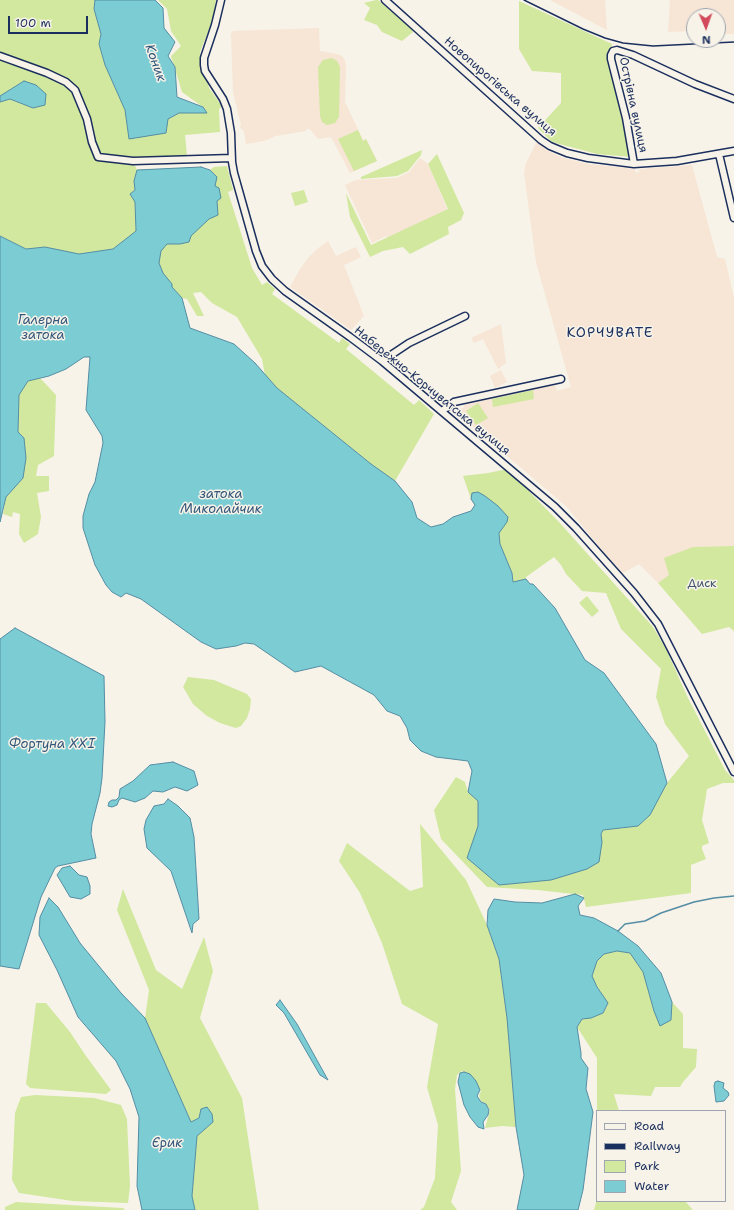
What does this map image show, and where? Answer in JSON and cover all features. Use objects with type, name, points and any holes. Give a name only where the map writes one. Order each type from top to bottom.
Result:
[{"type":"street","name":"Набережно-Корчуватська вулиця","points":[[221,0],[215,26],[204,58],[204,65],[208,77],[223,99],[227,109],[231,133],[234,173],[256,251],[262,266],[272,279],[285,291],[382,361],[442,411],[555,507],[585,538],[634,593],[658,624],[734,772]]},
{"type":"street","name":"Новопирогівська вулиця","points":[[385,0],[546,143],[567,153],[588,158],[634,164],[677,161],[734,151]]},
{"type":"street","name":"Острівна вулиця","points":[[634,164],[626,118],[611,60],[613,51],[617,50],[633,55],[695,84],[734,99]]},
{"type":"street","points":[[0,56],[47,73],[66,82],[75,90],[87,119],[92,142],[98,157],[133,161],[232,158]]},
{"type":"street","points":[[718,154],[734,218]]},
{"type":"street","points":[[382,361],[409,343],[465,316]]},
{"type":"street","points":[[442,411],[454,402],[561,379]]},
{"type":"shaded area","points":[[550,0],[605,0],[607,30]]},
{"type":"shaded area","points":[[670,0],[734,0],[734,34],[726,34],[726,8],[686,8],[686,31],[668,32]]},
{"type":"shaded area","points":[[319,28],[320,51],[337,54],[342,56],[345,60],[345,102],[363,140],[366,139],[377,161],[350,173],[331,137],[318,139],[310,129],[306,129],[306,131],[276,136],[264,141],[246,144],[244,131],[240,128],[241,125],[233,92],[231,34],[233,31]]},
{"type":"shaded area","points":[[537,141],[548,151],[563,158],[589,164],[635,169],[636,173],[639,172],[640,169],[692,165],[717,257],[725,259],[734,298],[734,546],[694,547],[673,575],[658,583],[639,564],[623,573],[606,555],[567,507],[459,415],[465,404],[555,385],[557,391],[571,387],[536,262],[524,173],[526,163]]},
{"type":"shaded area","points":[[420,158],[428,164],[451,218],[394,244],[386,236],[372,243],[345,185],[356,180],[397,178],[409,172]]},
{"type":"shaded area","points":[[328,241],[336,256],[356,247],[361,257],[344,265],[364,316],[351,330],[290,287],[308,258]]},
{"type":"shaded area","points":[[501,324],[506,363],[498,369],[483,339],[474,343],[471,338]]},
{"type":"shaded area","points":[[501,370],[507,382],[495,388],[490,376]]},
{"type":"green space","points":[[0,0],[95,0],[94,9],[101,34],[99,44],[105,65],[125,110],[129,139],[179,113],[206,112],[203,107],[182,92],[171,56],[181,46],[171,31],[167,9],[158,0],[216,0],[213,19],[200,52],[209,88],[222,106],[219,109],[220,132],[185,135],[187,156],[133,161],[137,170],[201,167],[210,170],[214,167],[227,166],[233,190],[228,192],[252,268],[262,285],[267,282],[275,289],[272,294],[339,343],[342,338],[350,344],[346,349],[414,405],[419,400],[434,414],[395,481],[371,464],[277,388],[265,375],[262,359],[237,317],[212,303],[201,292],[193,293],[204,316],[197,316],[187,299],[182,298],[171,287],[147,253],[134,182],[135,190],[130,194],[135,202],[136,231],[113,249],[79,254],[45,247],[26,249],[0,236],[0,102],[10,99],[33,108],[24,81],[0,96]]},
{"type":"green space","points":[[378,0],[412,29],[413,32],[402,41],[382,32],[377,25],[364,20],[370,8],[364,3]]},
{"type":"green space","points":[[519,1],[612,44],[610,56],[631,157],[597,154],[552,142],[538,128],[561,103],[561,73],[532,71],[519,49]]},
{"type":"green space","points":[[332,58],[337,61],[340,67],[339,117],[335,123],[327,125],[322,122],[320,116],[318,67],[323,60]]},
{"type":"green space","points":[[358,130],[363,141],[366,139],[377,161],[354,171],[338,139]]},
{"type":"green space","points":[[422,150],[421,155],[408,171],[397,176],[361,179],[361,177]]},
{"type":"green space","points":[[437,154],[464,213],[461,220],[448,227],[449,234],[410,254],[403,247],[383,251],[370,257],[350,217],[346,193],[371,245],[448,209],[428,164]]},
{"type":"green space","points":[[304,190],[308,202],[295,206],[291,193]]},
{"type":"green space","points":[[40,378],[56,395],[54,456],[38,465],[36,476],[49,476],[49,491],[37,493],[41,517],[38,534],[24,543],[19,534],[20,514],[13,512],[12,517],[3,514],[6,497],[23,478],[18,433],[19,395],[28,381]]},
{"type":"green space","points":[[533,390],[534,399],[493,407],[492,399]]},
{"type":"green space","points":[[478,403],[488,418],[476,425],[466,411]]},
{"type":"green space","points":[[507,469],[559,522],[653,627],[666,649],[687,696],[725,770],[734,780],[734,783],[723,783],[707,789],[702,820],[709,843],[702,846],[706,859],[691,865],[691,893],[586,907],[583,895],[487,887],[441,839],[434,810],[456,777],[465,782],[468,792],[601,834],[603,830],[638,826],[650,815],[667,783],[689,756],[665,724],[656,697],[661,669],[621,629],[606,593],[582,591],[566,574],[554,557],[526,577],[526,579],[513,582],[512,573],[500,544],[499,533],[473,508],[475,505],[471,499],[463,476]]},
{"type":"green space","name":"Диск","points":[[734,546],[734,631],[729,627],[702,634],[658,583],[669,575],[664,558],[693,547]]},
{"type":"green space","points":[[587,596],[599,611],[592,617],[579,603]]},
{"type":"green space","points":[[188,677],[214,680],[247,694],[251,699],[250,709],[247,718],[241,726],[236,728],[220,723],[207,716],[193,704],[183,687]]},
{"type":"green space","points":[[420,824],[466,880],[487,925],[499,959],[507,1018],[516,1127],[502,1126],[485,1128],[490,1110],[486,1104],[481,1101],[479,1096],[481,1091],[470,1074],[462,1071],[457,1075],[455,1089],[461,1171],[451,1202],[457,1210],[420,1210],[424,1207],[435,1178],[438,1125],[427,1087],[438,1024],[402,1004],[382,943],[360,893],[339,861],[347,843],[410,891],[423,887]]},
{"type":"green space","points":[[123,889],[156,970],[182,989],[204,937],[213,971],[200,1018],[242,1098],[259,1210],[195,1210],[192,1196],[197,1135],[213,1122],[199,1118],[191,1122],[145,1018],[149,990],[117,910]]},
{"type":"green space","points":[[617,951],[630,953],[643,972],[654,1011],[671,1020],[672,1002],[683,1014],[683,1048],[697,1049],[696,1067],[680,1087],[655,1087],[651,1096],[614,1094],[619,1110],[597,1110],[597,1058],[577,1027],[582,1019],[591,1018],[603,1013],[608,1004],[592,976],[597,961],[604,954]]},
{"type":"green space","points":[[36,1003],[46,1003],[70,1032],[111,1090],[106,1094],[30,1088],[26,1084]]},
{"type":"green space","points":[[35,1095],[94,1098],[121,1105],[127,1119],[130,1186],[128,1203],[73,1201],[19,1193],[12,1180],[15,1113],[21,1097]]},
{"type":"green space","points":[[16,1202],[123,1208],[125,1210],[5,1210],[5,1207]]},
{"type":"green space","points":[[596,1202],[686,1202],[693,1210],[594,1210]]},
{"type":"water","name":"Коник","points":[[95,0],[155,0],[163,8],[164,28],[175,42],[168,56],[175,67],[177,97],[203,107],[207,113],[179,113],[168,119],[166,133],[129,139],[125,110],[105,65],[99,44],[101,34],[94,9]]},
{"type":"water","points":[[24,81],[36,85],[46,94],[45,105],[33,108],[10,99],[0,102],[0,96]]},
{"type":"water","name":"затока Миколайчик","points":[[201,167],[210,170],[217,177],[215,186],[219,188],[221,198],[217,201],[218,215],[209,219],[191,236],[189,242],[167,244],[161,251],[159,263],[163,273],[172,284],[172,287],[182,298],[190,328],[234,344],[255,363],[277,388],[371,464],[395,481],[412,502],[417,518],[431,527],[443,524],[453,517],[471,511],[475,505],[471,499],[472,493],[478,492],[498,506],[508,517],[507,522],[499,533],[500,544],[512,573],[513,582],[526,579],[530,584],[533,584],[555,608],[585,660],[604,673],[656,744],[667,783],[650,815],[638,826],[603,830],[601,834],[602,842],[599,862],[587,869],[551,880],[499,885],[467,858],[478,826],[478,801],[468,792],[472,771],[468,761],[436,757],[421,751],[410,740],[407,728],[400,716],[387,711],[374,695],[321,666],[295,672],[254,644],[245,643],[216,649],[201,642],[141,599],[126,593],[121,597],[112,592],[106,585],[95,565],[83,528],[83,516],[89,494],[95,482],[103,443],[102,436],[86,410],[90,357],[84,357],[66,369],[49,376],[28,381],[19,395],[18,432],[24,438],[26,458],[23,478],[6,497],[0,522],[0,236],[26,249],[45,247],[79,254],[113,249],[136,231],[135,202],[130,194],[135,190],[134,181],[137,170]]},
{"type":"water","name":"Фортуна XXI","points":[[15,628],[104,676],[105,722],[102,778],[91,834],[96,858],[58,866],[55,868],[41,897],[19,969],[0,966],[0,639]]},
{"type":"water","points":[[173,762],[194,771],[198,785],[187,791],[175,787],[163,792],[153,791],[145,798],[135,802],[122,798],[119,800],[117,805],[112,807],[108,806],[109,802],[116,800],[119,797],[120,789],[133,781],[150,765]]},
{"type":"water","points":[[168,799],[178,806],[190,818],[194,837],[199,919],[193,924],[192,933],[171,871],[147,848],[144,829],[146,820],[154,806],[164,804]]},
{"type":"water","points":[[70,866],[79,875],[87,877],[90,886],[90,894],[81,899],[70,897],[57,875],[62,868]]},
{"type":"water","points":[[575,894],[584,898],[578,906],[580,915],[594,918],[618,931],[638,946],[661,973],[672,1002],[671,1020],[660,1026],[654,1011],[643,972],[630,953],[617,951],[604,954],[597,961],[592,976],[597,987],[608,1003],[603,1013],[591,1018],[582,1019],[577,1027],[581,1058],[588,1068],[586,1089],[593,1112],[583,1190],[578,1210],[517,1210],[524,1175],[516,1127],[507,1018],[499,959],[487,925],[488,910],[494,899],[515,902],[542,903]]},
{"type":"water","name":"Єрик","points":[[49,898],[58,907],[80,943],[121,993],[145,1018],[191,1122],[199,1118],[201,1109],[207,1107],[212,1114],[213,1122],[197,1136],[192,1196],[195,1210],[142,1210],[137,1186],[139,1117],[130,1089],[116,1061],[78,1017],[57,970],[39,935],[40,917]]},
{"type":"water","points":[[280,1000],[297,1024],[328,1080],[320,1075],[284,1013],[276,1005]]},
{"type":"water","points":[[464,1072],[470,1074],[476,1081],[480,1090],[477,1096],[481,1102],[486,1104],[489,1110],[488,1115],[483,1122],[484,1129],[478,1127],[470,1117],[464,1105],[458,1082],[460,1073]]},
{"type":"water","points":[[718,1081],[724,1083],[723,1088],[729,1095],[724,1101],[716,1102],[714,1086],[715,1082]]},
{"type":"waterway","points":[[618,931],[625,924],[645,921],[661,913],[694,902],[734,896]]},
{"type":"railway","points":[[524,0],[583,29],[605,38],[623,43],[653,46],[734,42]]},
{"type":"district","name":"КОРЧУВАТЕ","points":[[610,333]]},
{"type":"water label","name":"Галерна затока","points":[[43,328]]}]
